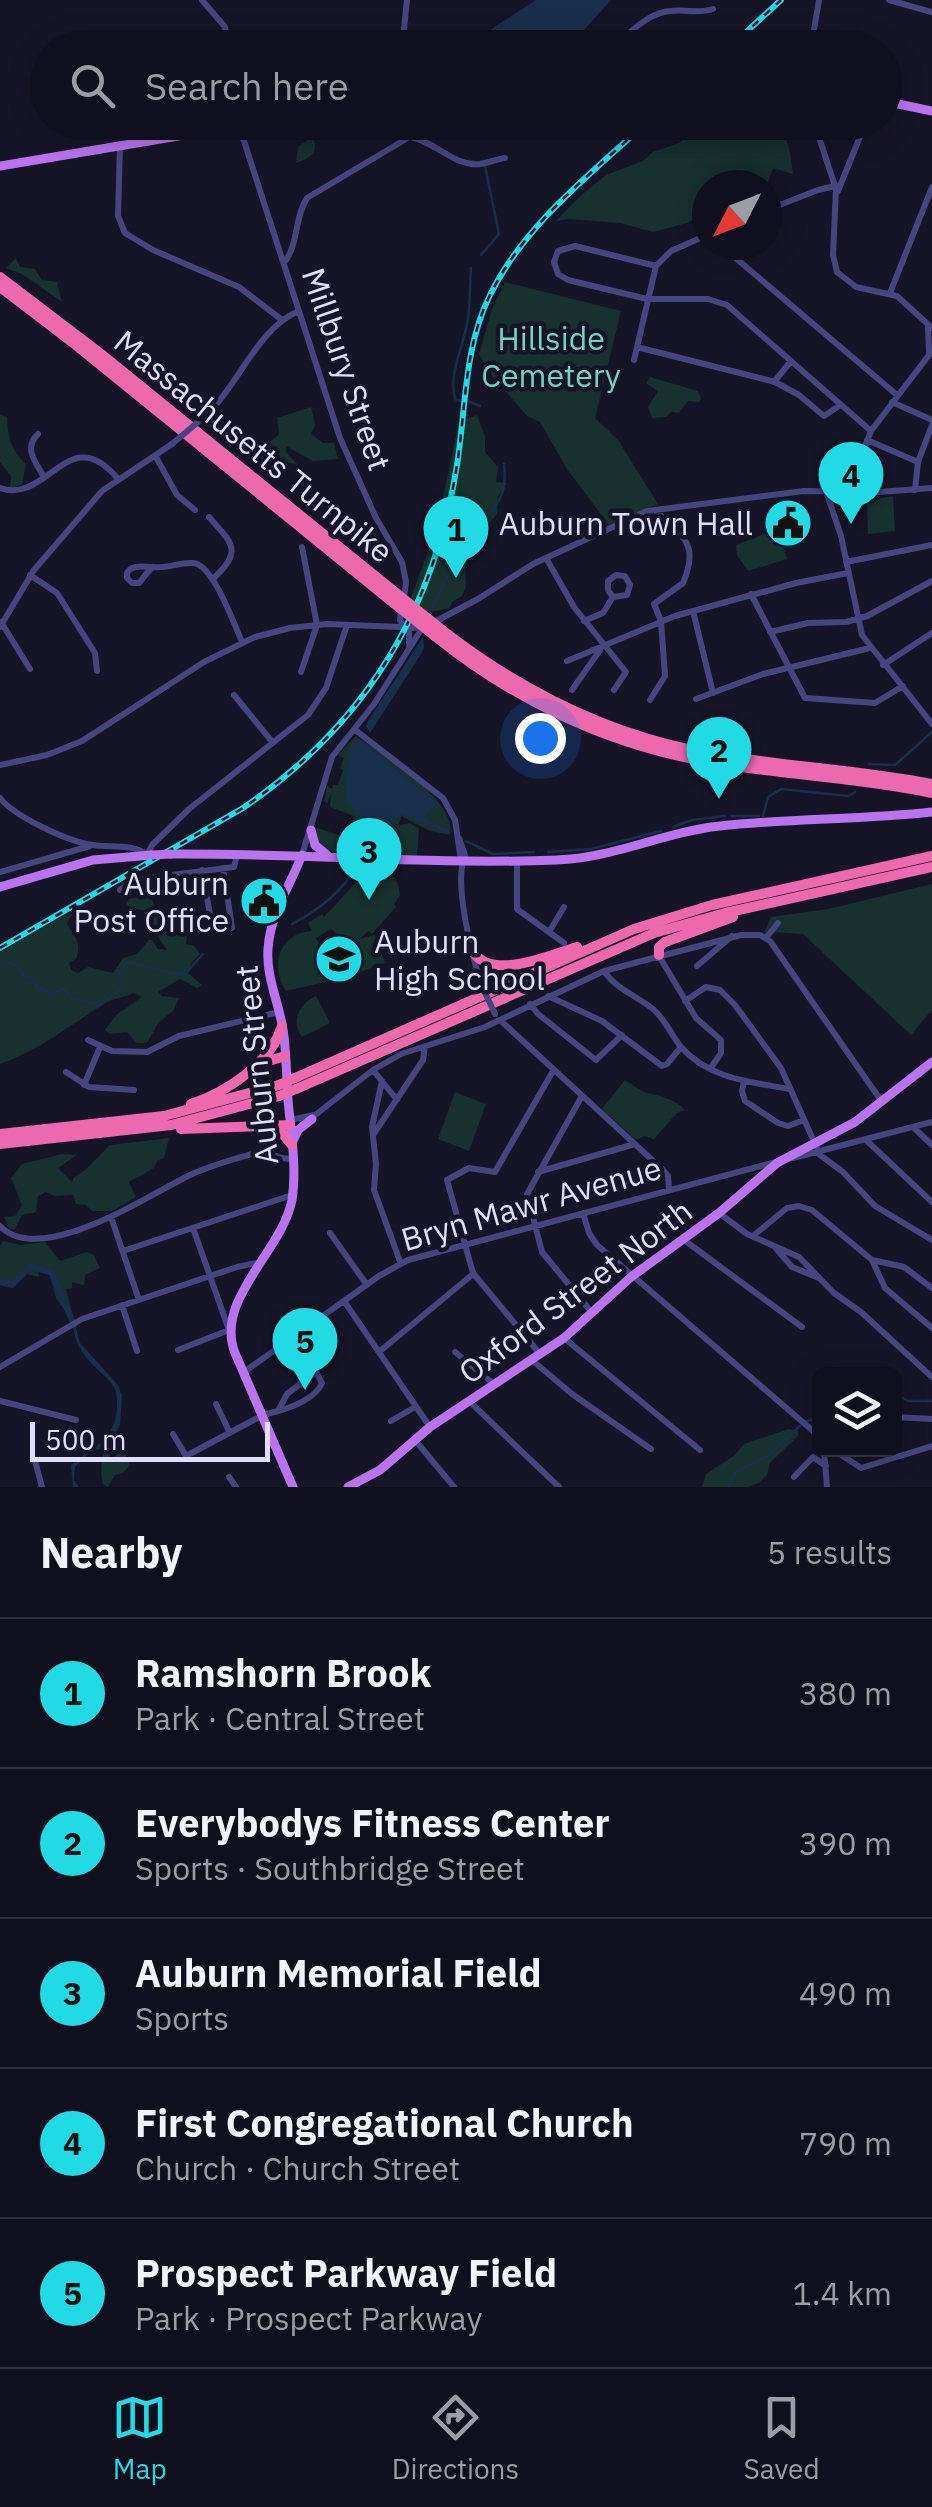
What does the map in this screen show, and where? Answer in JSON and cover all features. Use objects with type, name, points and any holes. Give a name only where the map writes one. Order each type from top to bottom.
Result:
[{"type":"highway","name":"Massachusetts Turnpike","points":[[0,277],[101,354],[483,672],[538,704],[583,726],[708,762],[932,793]]},
{"type":"highway","name":"Massachusetts Turnpike","points":[[0,288],[393,596]]},
{"type":"highway","name":"Massachusetts Turnpike","points":[[438,633],[535,692],[628,733],[706,752],[932,784]]},
{"type":"highway","points":[[477,969],[540,959],[694,910],[932,856]]},
{"type":"highway","points":[[128,1132],[191,1121],[295,1084],[635,940],[702,919],[932,867]]},
{"type":"highway","points":[[659,955],[660,946],[667,940],[799,898]]},
{"type":"highway","points":[[295,1084],[612,938]]},
{"type":"highway","points":[[473,952],[482,962],[500,965]]},
{"type":"highway","points":[[109,1123],[201,1101],[222,1090],[273,1049],[282,1026]]},
{"type":"highway","points":[[249,1070],[285,1056]]},
{"type":"highway","points":[[0,1134],[186,1112],[279,1090]]},
{"type":"highway","points":[[0,1144],[290,1123]]},
{"type":"highway","points":[[248,1126],[276,1131],[292,1146]]},
{"type":"main road","points":[[902,105],[932,111]]},
{"type":"main road","points":[[0,166],[153,140]]},
{"type":"main road","points":[[0,886],[93,860],[150,855],[518,861],[596,856],[721,826],[932,812]]},
{"type":"main road","points":[[311,830],[316,847],[330,856]]},
{"type":"main road","name":"Auburn Street","points":[[229,1330],[240,1300],[285,1220],[292,1195],[282,1026],[268,962],[271,929],[302,856]]},
{"type":"main road","name":"Oxford Street North","points":[[348,1487],[380,1470],[430,1427],[564,1338],[632,1276],[719,1213],[779,1162],[816,1148],[932,1062]]},
{"type":"main road","points":[[292,1146],[297,1132],[312,1119]]},
{"type":"main road","points":[[229,1330],[293,1487]]},
{"type":"street","points":[[202,0],[226,30]]},
{"type":"street","points":[[404,30],[407,0]]},
{"type":"street","points":[[813,30],[819,0]]},
{"type":"street","points":[[890,0],[922,4],[932,12]]},
{"type":"street","points":[[634,30],[673,10],[713,9]]},
{"type":"street","name":"Millbury Street","points":[[244,140],[345,452],[402,562],[406,587],[400,614],[410,634],[409,646]]},
{"type":"street","points":[[284,264],[307,198],[404,140]]},
{"type":"street","points":[[424,140],[455,158],[484,163],[505,158]]},
{"type":"street","points":[[820,140],[836,190],[833,255],[837,272],[856,287],[890,293],[908,304],[929,326],[930,334],[931,353],[871,431],[847,491]]},
{"type":"street","points":[[836,190],[858,140]]},
{"type":"street","points":[[120,146],[118,216],[125,233],[189,267],[239,287],[282,320]]},
{"type":"street","points":[[890,293],[932,187]]},
{"type":"street","points":[[782,204],[818,190],[836,190]]},
{"type":"street","points":[[634,360],[656,266],[673,250],[692,242]]},
{"type":"street","points":[[656,266],[575,246],[563,248],[555,256],[556,272],[565,280],[647,300],[708,299],[724,303],[871,431]]},
{"type":"street","points":[[738,260],[894,398],[932,422],[918,462],[915,490]]},
{"type":"street","points":[[30,669],[1,624],[30,575],[102,491],[156,456],[204,416],[226,395],[282,320],[299,311]]},
{"type":"street","points":[[637,347],[774,382],[824,416],[840,406]]},
{"type":"street","points":[[774,382],[791,361]]},
{"type":"street","points":[[38,434],[30,450],[44,477]]},
{"type":"street","points":[[867,440],[918,462]]},
{"type":"street","points":[[156,456],[176,494],[194,510]]},
{"type":"street","points":[[0,488],[19,491],[64,462],[86,457],[103,464],[118,479]]},
{"type":"street","points":[[0,765],[47,755],[82,741],[242,642],[316,625],[423,628],[546,558],[654,509],[796,492],[932,488]]},
{"type":"street","points":[[826,492],[857,619],[870,648],[932,724]]},
{"type":"street","points":[[650,700],[666,676],[661,621],[654,604],[683,583],[690,552],[682,532],[654,509]]},
{"type":"street","points":[[209,517],[234,550],[230,564],[213,579]]},
{"type":"street","points":[[846,562],[932,545]]},
{"type":"street","points":[[301,672],[316,625],[302,547]]},
{"type":"street","points":[[546,558],[584,621],[626,672],[614,690]]},
{"type":"street","points":[[152,567],[198,563],[213,579],[242,642]]},
{"type":"street","points":[[567,662],[661,621],[751,594],[848,573]]},
{"type":"street","points":[[30,575],[57,593],[96,654],[96,671]]},
{"type":"street","points":[[770,632],[808,623],[857,619],[882,610],[932,581]]},
{"type":"street","points":[[751,594],[802,695],[808,699],[875,703],[903,686]]},
{"type":"street","points":[[584,621],[604,612],[613,597]]},
{"type":"street","points":[[693,611],[712,693]]},
{"type":"street","points":[[387,626],[400,614]]},
{"type":"street","points":[[0,798],[23,817],[92,845],[135,848],[150,855],[152,845],[188,809],[302,721],[320,701],[347,624]]},
{"type":"street","name":"Auburn Street","points":[[302,856],[330,760],[375,702],[423,628]]},
{"type":"street","points":[[884,664],[932,632]]},
{"type":"street","points":[[572,690],[604,646]]},
{"type":"street","points":[[696,699],[787,667],[870,648]]},
{"type":"street","points":[[234,695],[273,743]]},
{"type":"street","points":[[354,729],[438,792],[453,814],[464,855],[464,904],[473,952],[481,984],[498,1017],[666,1172],[669,1190]]},
{"type":"street","points":[[0,872],[92,845]]},
{"type":"street","points":[[120,890],[133,880],[236,866],[237,854]]},
{"type":"street","points":[[518,861],[516,908],[564,943]]},
{"type":"street","points":[[223,868],[232,928]]},
{"type":"street","points":[[202,870],[211,920]]},
{"type":"street","points":[[549,932],[564,907]]},
{"type":"street","points":[[766,938],[778,923]]},
{"type":"street","points":[[697,966],[733,936]]},
{"type":"street","points":[[290,1123],[312,1119],[373,1070],[401,1054],[604,971],[733,936],[766,938],[882,1102]]},
{"type":"street","points":[[659,955],[698,1020],[722,1042],[722,1052],[710,1069]]},
{"type":"street","points":[[604,971],[614,983],[657,1012],[680,1047],[710,1069],[722,1076],[790,1089]]},
{"type":"street","points":[[685,1001],[706,987],[720,990],[776,1062],[816,1148],[874,1206],[932,1240]]},
{"type":"street","points":[[548,996],[602,1021],[663,1066],[680,1047]]},
{"type":"street","points":[[530,1004],[596,1060],[622,1035]]},
{"type":"street","points":[[88,1040],[118,1052],[150,1052],[179,1036],[279,1012]]},
{"type":"street","points":[[84,1084],[100,1046]]},
{"type":"street","points":[[372,1137],[424,1058],[425,1046]]},
{"type":"street","points":[[373,1070],[396,1100]]},
{"type":"street","points":[[553,1071],[496,1172],[469,1168],[447,1180],[473,1274],[537,1358],[572,1394],[652,1449]]},
{"type":"street","points":[[66,1072],[84,1084],[134,1090]]},
{"type":"street","points":[[744,1081],[744,1099],[778,1123],[787,1126],[804,1120]]},
{"type":"street","points":[[382,1082],[372,1137],[375,1196],[401,1264]]},
{"type":"street","points":[[582,1096],[526,1194],[544,1255],[593,1314]]},
{"type":"street","points":[[290,1123],[311,1117],[328,1106]]},
{"type":"street","points":[[816,1148],[866,1140],[932,1122]]},
{"type":"street","points":[[913,1127],[932,1144]]},
{"type":"street","points":[[866,1140],[932,1202]]},
{"type":"street","points":[[538,1172],[635,1144]]},
{"type":"street","points":[[0,1226],[17,1238],[35,1240],[112,1216],[194,1173],[264,1152],[281,1160],[292,1159]]},
{"type":"street","name":"Bryn Mawr Avenue","points":[[244,1372],[401,1264],[779,1162]]},
{"type":"street","points":[[746,1170],[756,1171],[754,1181]]},
{"type":"street","points":[[122,1250],[292,1195]]},
{"type":"street","points":[[752,1236],[782,1211],[802,1206],[817,1213],[872,1260],[887,1290],[932,1328]]},
{"type":"street","points":[[583,1213],[594,1242],[812,1430]]},
{"type":"street","points":[[719,1213],[752,1236],[797,1255],[932,1377]]},
{"type":"street","points":[[112,1216],[139,1300]]},
{"type":"street","points":[[178,1350],[229,1330],[193,1228]]},
{"type":"street","points":[[330,1232],[367,1285]]},
{"type":"street","points":[[684,1240],[802,1327]]},
{"type":"street","points":[[772,1243],[792,1268],[820,1278]]},
{"type":"street","points":[[872,1260],[904,1267],[932,1288]]},
{"type":"street","points":[[0,1366],[74,1323],[209,1276],[262,1262]]},
{"type":"street","points":[[379,1352],[473,1274]]},
{"type":"street","points":[[219,1307],[240,1300]]},
{"type":"street","points":[[344,1301],[430,1427]]},
{"type":"street","points":[[122,1305],[137,1352]]},
{"type":"street","points":[[173,1434],[186,1456],[263,1415],[292,1407],[319,1390],[322,1384],[312,1362],[312,1344],[301,1332]]},
{"type":"street","points":[[564,1338],[700,1450]]},
{"type":"street","points":[[455,1352],[496,1386]]},
{"type":"street","points":[[278,1410],[287,1394],[316,1372]]},
{"type":"street","points":[[0,1401],[76,1420]]},
{"type":"street","points":[[470,1402],[559,1487]]},
{"type":"street","points":[[216,1404],[230,1433]]},
{"type":"street","points":[[391,1421],[415,1407]]},
{"type":"street","points":[[902,1417],[932,1419]]},
{"type":"street","points":[[415,1440],[454,1487]]},
{"type":"street","points":[[902,1455],[932,1446]]},
{"type":"street","points":[[794,1477],[813,1457],[826,1466]]},
{"type":"street","points":[[825,1457],[827,1487]]},
{"type":"street","points":[[844,1457],[861,1468],[896,1457]]},
{"type":"street","points":[[36,1461],[42,1487]]},
{"type":"street","points":[[230,1477],[236,1487]]},
{"type":"green space","points":[[314,140],[311,155],[296,163],[298,147]]},
{"type":"green space","points":[[683,140],[786,140],[793,174],[773,168],[692,170],[692,220],[653,232],[620,223],[556,221],[606,175],[643,161],[653,152]]},
{"type":"green space","points":[[16,258],[20,267],[35,269],[42,280],[57,282],[62,302],[22,274],[6,268]]},
{"type":"green space","name":"Hillside Cemetery","points":[[505,282],[621,311],[595,418],[618,440],[658,504],[609,525],[567,469],[540,422],[527,416],[489,372],[479,354],[492,309]]},
{"type":"green space","points":[[650,377],[698,391],[701,398],[699,402],[688,401],[679,413],[652,418],[648,407],[658,391],[646,383]]},
{"type":"green space","points":[[311,407],[315,425],[311,434],[323,443],[334,443],[338,459],[313,461],[286,446],[286,452],[298,465],[266,457],[263,448],[279,434],[277,418]]},
{"type":"green space","points":[[0,414],[7,417],[11,443],[26,464],[22,485],[10,488],[11,476],[0,462]]},
{"type":"green space","points":[[477,415],[485,437],[485,452],[498,467],[496,482],[507,483],[498,496],[497,514],[471,547],[465,563],[466,587],[462,596],[450,608],[420,614],[407,608],[436,530],[459,422]]},
{"type":"green space","points":[[893,496],[895,531],[868,534],[867,501]]},
{"type":"green space","points":[[779,533],[787,559],[748,571],[737,555],[736,545],[764,534]]},
{"type":"green space","points":[[356,736],[431,793],[449,822],[450,835],[430,831],[401,816],[399,825],[410,823],[419,829],[417,856],[326,851],[320,847],[317,828],[349,838],[354,816],[330,807],[331,793],[327,804],[324,801],[327,786],[332,789],[338,785],[343,770],[340,768],[344,758],[338,755]]},
{"type":"green space","points":[[371,866],[387,872],[399,888],[396,907],[372,934],[368,931],[360,939],[375,935],[385,963],[340,979],[330,951],[356,941],[345,940],[331,929],[316,938],[332,970],[330,981],[286,991],[278,971],[285,944],[312,931],[308,923],[322,914],[324,917]]},
{"type":"green space","points":[[932,884],[932,1010],[911,1035],[803,934],[764,933],[771,917],[828,909]]},
{"type":"green space","points":[[150,895],[162,921],[183,921],[179,929],[187,933],[186,944],[194,946],[200,954],[188,973],[202,985],[197,988],[180,979],[158,992],[179,998],[147,1043],[137,1043],[127,1032],[110,1034],[105,1030],[116,1015],[142,997],[134,993],[107,1002],[40,1045],[0,1064],[0,952],[72,914],[67,924],[78,949],[76,959],[69,963],[71,970],[78,973],[88,967],[113,973],[123,958],[137,954],[149,940],[158,949],[167,950],[152,928],[149,911],[126,904],[129,899]]},
{"type":"green space","points":[[316,996],[330,1023],[302,1037],[298,1013]]},
{"type":"green space","points":[[625,1080],[685,1110],[677,1113],[654,1139],[644,1136],[636,1140],[602,1109]]},
{"type":"green space","points":[[455,1092],[486,1104],[469,1151],[438,1139]]},
{"type":"green space","points":[[169,1138],[164,1158],[129,1182],[136,1197],[112,1211],[92,1211],[86,1205],[76,1204],[73,1195],[54,1196],[46,1192],[38,1196],[36,1212],[22,1215],[15,1229],[9,1229],[4,1217],[15,1216],[22,1205],[11,1178],[22,1164],[62,1154],[77,1155],[58,1168],[72,1182],[110,1145]]},
{"type":"green space","points":[[3,1241],[20,1245],[45,1242],[60,1261],[87,1252],[94,1255],[100,1268],[85,1275],[84,1285],[72,1282],[72,1288],[66,1289],[73,1317],[56,1298],[49,1273],[41,1268],[39,1277],[26,1274],[13,1286],[0,1284]]},
{"type":"green space","points":[[789,1429],[798,1431],[798,1436],[770,1463],[767,1475],[759,1483],[748,1487],[702,1487],[706,1474],[735,1455],[744,1444]]},
{"type":"green space","points":[[107,1445],[111,1460],[123,1449],[130,1465],[115,1475],[108,1487],[103,1484],[101,1469]]},
{"type":"water","points":[[536,0],[611,0],[584,30],[490,30]]},
{"type":"water","points":[[423,637],[421,654],[370,733],[368,721]]},
{"type":"water","points":[[359,739],[437,803],[424,818],[450,834],[401,814],[361,854],[383,824],[370,819],[363,821],[348,801],[345,784],[350,745]]},
{"type":"water","points":[[73,1317],[80,1343],[117,1384],[122,1395],[120,1425],[114,1437],[75,1467],[74,1480],[79,1487],[73,1487],[71,1465],[108,1435],[116,1418],[117,1401],[112,1384],[78,1345],[70,1318]]},
{"type":"waterway","points":[[481,255],[499,234],[485,166]]},
{"type":"waterway","points":[[461,401],[455,399],[453,389],[468,318],[471,268]]},
{"type":"waterway","points":[[468,401],[480,406]]},
{"type":"waterway","points":[[430,612],[462,548],[500,499],[504,464]]},
{"type":"waterway","points":[[869,764],[895,765],[932,732]]},
{"type":"waterway","points":[[763,816],[768,797],[781,789],[848,796],[855,792]]},
{"type":"waterway","points":[[673,827],[725,816]]},
{"type":"waterway","points":[[732,816],[759,816]]},
{"type":"waterway","points":[[548,852],[591,849],[661,831]]},
{"type":"waterway","points":[[466,841],[493,854],[534,852]]},
{"type":"waterway","points":[[292,924],[330,898],[359,864]]},
{"type":"waterway","points":[[0,959],[20,967],[21,974],[33,979],[38,990],[44,988],[50,995],[64,989],[70,998],[100,1005],[123,988],[119,972],[128,962],[175,974],[186,973],[203,954]]},
{"type":"waterway","points":[[0,1282],[12,1285],[31,1266],[52,1273],[74,1325]]},
{"type":"waterway","points":[[902,1398],[932,1401]]},
{"type":"waterway","points":[[806,1421],[812,1420]]},
{"type":"waterway","points":[[729,1487],[734,1473],[769,1455],[800,1426]]},
{"type":"railway","points":[[748,30],[781,0]]},
{"type":"railway","points":[[0,948],[243,808],[325,740],[358,701],[387,660],[431,569],[457,465],[475,335],[490,295],[504,269],[540,223],[627,140]]},
{"type":"place","name":"Auburn Town Hall","points":[[788,523]]},
{"type":"place","name":"First Congregational Church","points":[[851,524]]},
{"type":"place","name":"Ramshorn Brook","points":[[456,578]]},
{"type":"place","name":"Everybodys Fitness Center","points":[[719,799]]},
{"type":"place","name":"Auburn Memorial Field","points":[[369,900]]},
{"type":"place","name":"Auburn Post Office","points":[[264,901]]},
{"type":"place","name":"Auburn High School","points":[[339,959]]},
{"type":"place","name":"Prospect Parkway Field","points":[[305,1390]]}]
